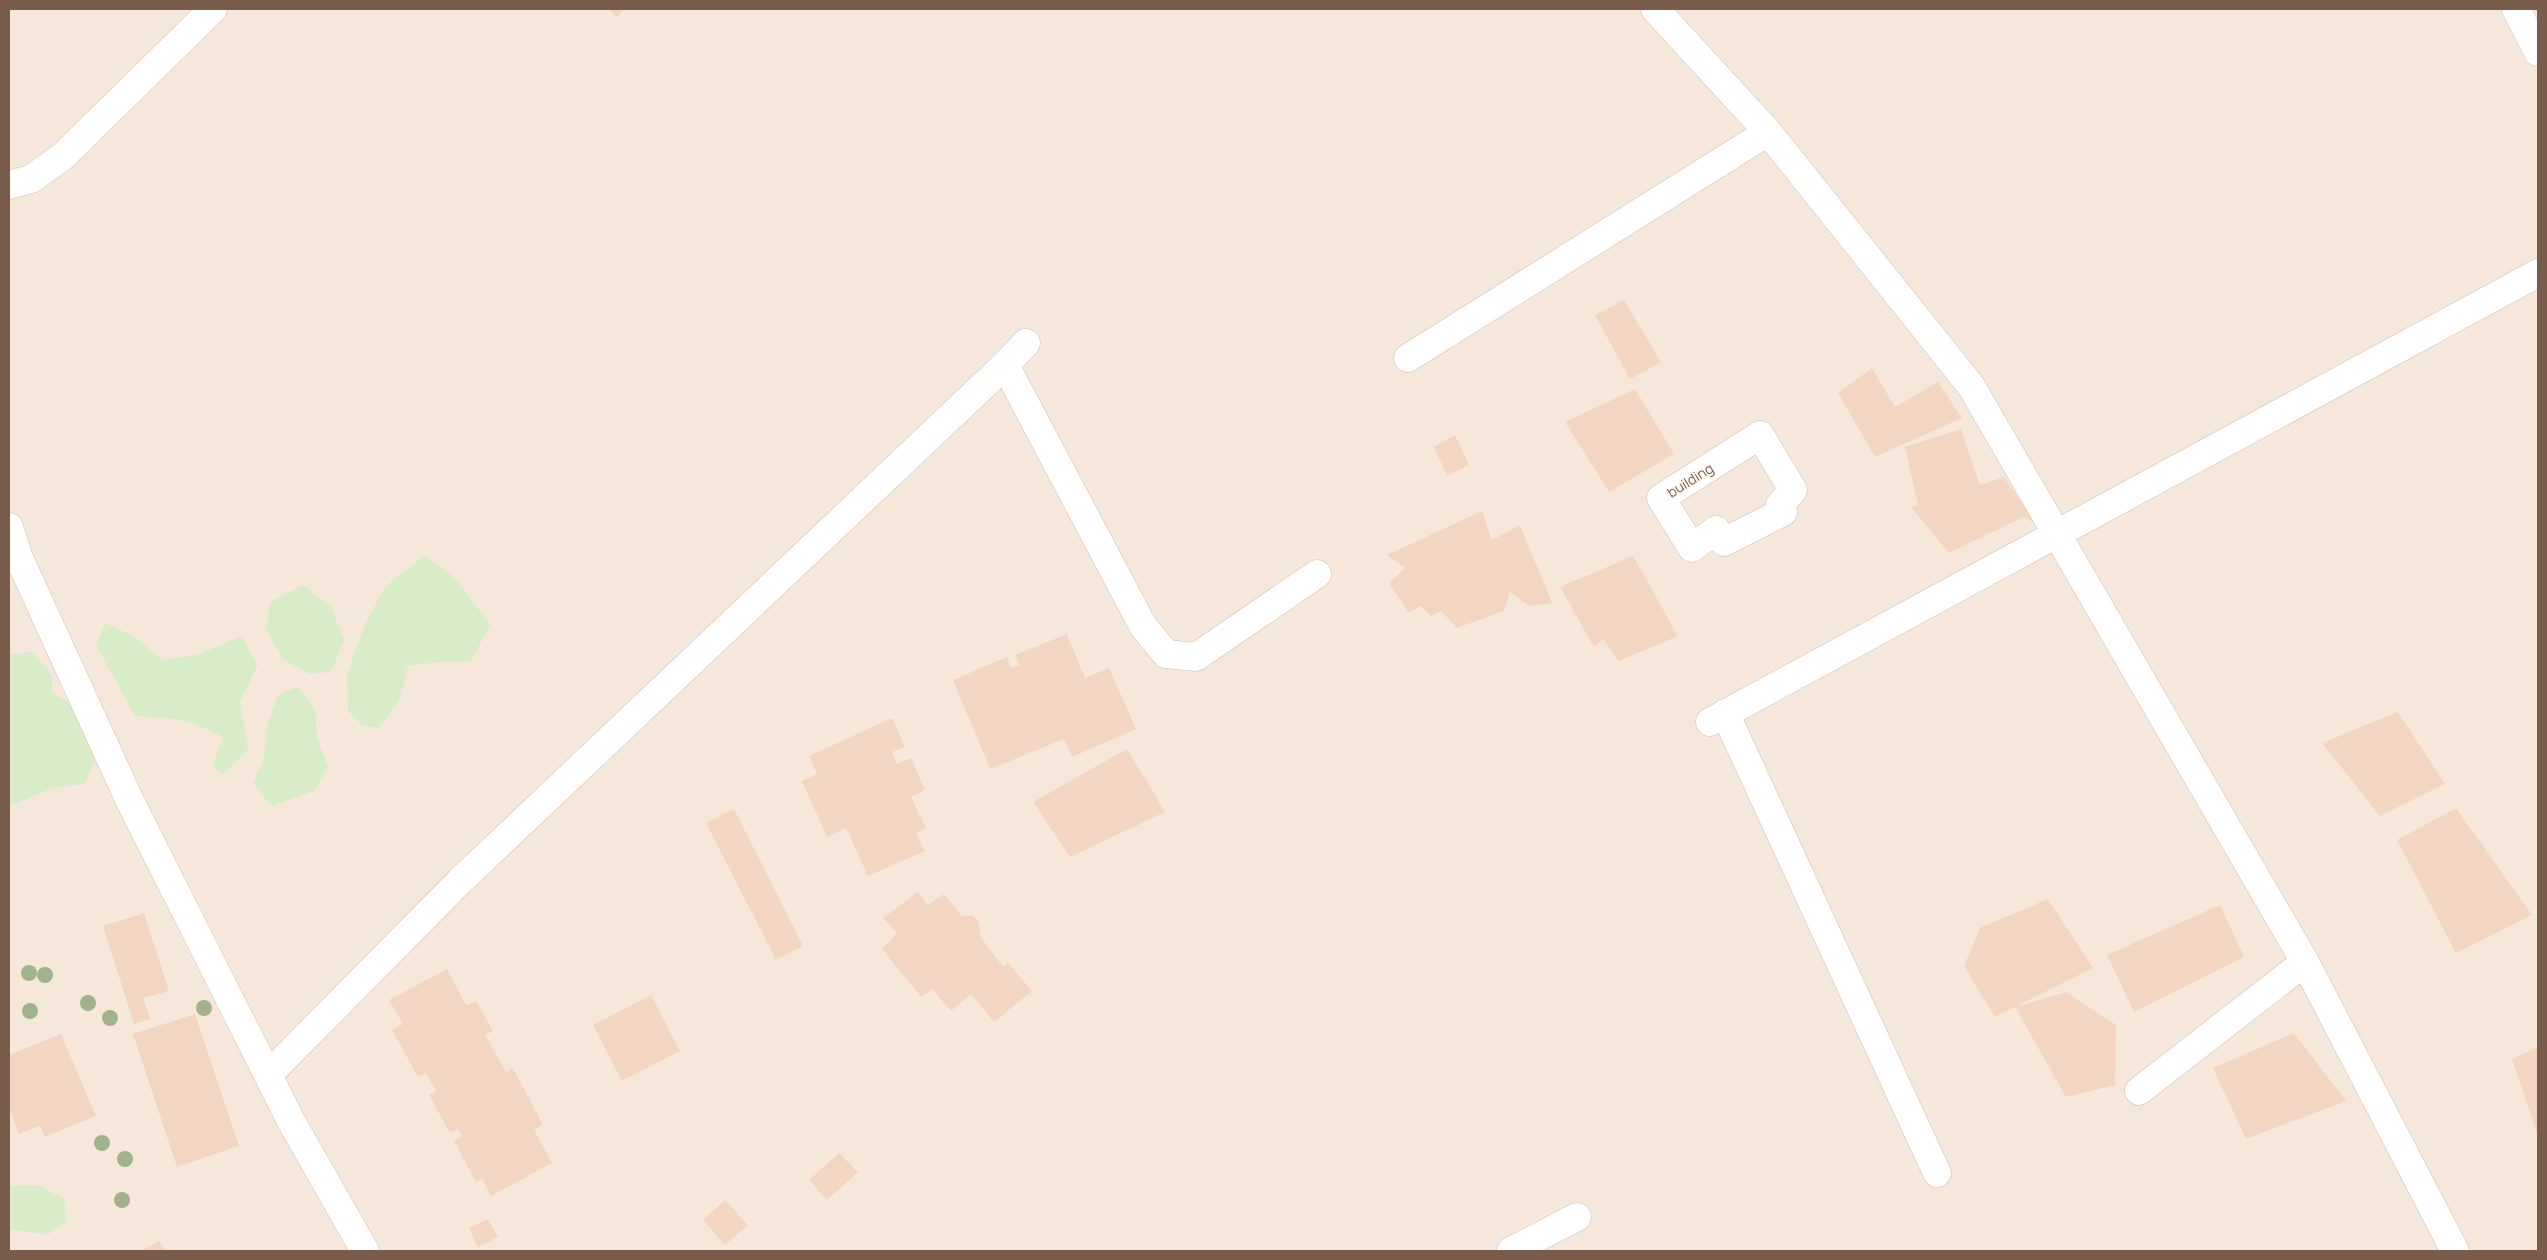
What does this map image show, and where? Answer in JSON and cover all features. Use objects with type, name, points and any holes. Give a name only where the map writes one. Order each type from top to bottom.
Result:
[{"type":"street","points":[[9,185],[31,179],[62,158],[212,9]]},
{"type":"street","points":[[1655,9],[1768,132],[1971,386],[2305,962],[2455,1251]]},
{"type":"street","points":[[2516,9],[2538,52]]},
{"type":"street","points":[[1408,358],[1768,132]]},
{"type":"street","points":[[1937,1173],[1718,718],[2538,274]]},
{"type":"street","points":[[269,1074],[460,881],[1026,343]]},
{"type":"street","points":[[1005,365],[1143,626],[1166,654],[1196,657],[1317,574]]},
{"type":"street","name":"building","points":[[1760,435],[1793,490],[1780,505],[1783,512],[1724,542],[1716,530],[1692,548],[1661,498],[1760,435]]},
{"type":"street","points":[[9,527],[19,558],[129,799],[291,1121],[365,1251]]},
{"type":"street","points":[[2139,1091],[2305,962]]},
{"type":"street","points":[[1511,1251],[1576,1217]]},
{"type":"shaded area","points":[[9,9],[2538,9],[2538,1251],[9,1251]]},
{"type":"green space","points":[[425,555],[455,578],[490,625],[471,661],[438,662],[408,666],[399,701],[378,728],[362,725],[348,711],[347,675],[365,624],[385,587]]},
{"type":"green space","points":[[303,585],[331,607],[344,640],[331,672],[309,674],[284,660],[266,630],[270,602]]},
{"type":"green space","points":[[105,623],[135,637],[162,660],[198,655],[241,636],[258,664],[240,702],[248,750],[223,775],[212,767],[223,737],[201,726],[180,720],[135,716],[96,645]]},
{"type":"green space","points":[[33,652],[52,676],[52,693],[69,703],[97,754],[85,784],[53,788],[9,806],[9,654]]},
{"type":"green space","points":[[298,687],[315,710],[317,737],[328,767],[314,791],[271,806],[253,783],[263,760],[268,722],[279,694]]},
{"type":"green space","points":[[39,1185],[64,1199],[67,1222],[47,1235],[9,1229],[9,1186]]},
{"type":"building","points":[[608,9],[625,9],[617,17]]},
{"type":"building","points":[[1624,300],[1661,362],[1630,379],[1595,315]]},
{"type":"building","points":[[1872,368],[1895,407],[1938,382],[1962,418],[1875,457],[1838,393]]},
{"type":"building","points":[[1635,389],[1674,454],[1609,492],[1565,422]]},
{"type":"building","points":[[1961,429],[1980,485],[2004,477],[2035,523],[2023,517],[1949,553],[1911,507],[1918,505],[1905,447]]},
{"type":"building","points":[[1455,435],[1469,465],[1447,476],[1434,447]]},
{"type":"building","points":[[1482,511],[1492,540],[1520,525],[1552,603],[1529,606],[1510,592],[1504,611],[1457,628],[1441,611],[1431,616],[1420,606],[1409,613],[1389,583],[1405,568],[1387,555]]},
{"type":"building","points":[[1633,556],[1678,636],[1619,661],[1603,639],[1594,647],[1560,587]]},
{"type":"building","points":[[1067,634],[1085,678],[1109,668],[1136,729],[1072,757],[1064,739],[990,769],[953,680],[1007,657],[1011,668],[1020,665],[1015,655]]},
{"type":"building","points":[[2398,712],[2445,784],[2380,816],[2322,743]]},
{"type":"building","points":[[892,718],[905,747],[892,752],[897,764],[911,758],[925,790],[911,797],[926,828],[916,833],[925,851],[868,876],[846,828],[827,837],[802,781],[817,774],[809,756]]},
{"type":"building","points":[[1127,749],[1165,812],[1070,857],[1033,802]]},
{"type":"building","points":[[2456,808],[2532,915],[2456,953],[2397,840]]},
{"type":"building","points":[[734,809],[803,946],[776,960],[706,823]]},
{"type":"building","points":[[918,892],[928,905],[944,894],[962,916],[973,916],[979,922],[980,936],[1003,967],[1008,963],[1032,991],[994,1022],[971,994],[951,1011],[932,989],[921,997],[882,949],[897,933],[883,918]]},
{"type":"building","points":[[2048,899],[2093,968],[1995,1017],[1964,966],[1980,928]]},
{"type":"building","points":[[2220,905],[2244,957],[2134,1012],[2107,955]]},
{"type":"building","points":[[144,913],[169,991],[143,998],[150,1019],[134,1024],[103,926]]},
{"type":"building","points":[[447,969],[466,1005],[476,1001],[493,1031],[485,1035],[506,1072],[513,1068],[543,1125],[534,1130],[552,1163],[491,1196],[482,1179],[476,1182],[454,1141],[462,1136],[458,1129],[450,1133],[429,1095],[436,1091],[426,1073],[418,1077],[392,1030],[403,1024],[389,1000]]},
{"type":"building","points":[[2066,992],[2116,1025],[2115,1085],[2066,1097],[2015,1007]]},
{"type":"building","points":[[651,995],[680,1051],[622,1081],[593,1025]]},
{"type":"building","points":[[195,1014],[239,1146],[177,1167],[133,1034]]},
{"type":"building","points":[[2294,1033],[2346,1101],[2246,1139],[2213,1068]]},
{"type":"building","points":[[61,1034],[96,1116],[45,1137],[40,1126],[19,1134],[9,1109],[9,1055]]},
{"type":"building","points":[[2538,1047],[2538,1136],[2512,1059]]},
{"type":"building","points":[[839,1153],[858,1172],[827,1200],[809,1180]]},
{"type":"building","points":[[725,1200],[748,1225],[725,1245],[703,1220]]},
{"type":"building","points":[[488,1219],[498,1237],[478,1247],[469,1228]]},
{"type":"building","points":[[159,1241],[166,1251],[140,1251]]}]
